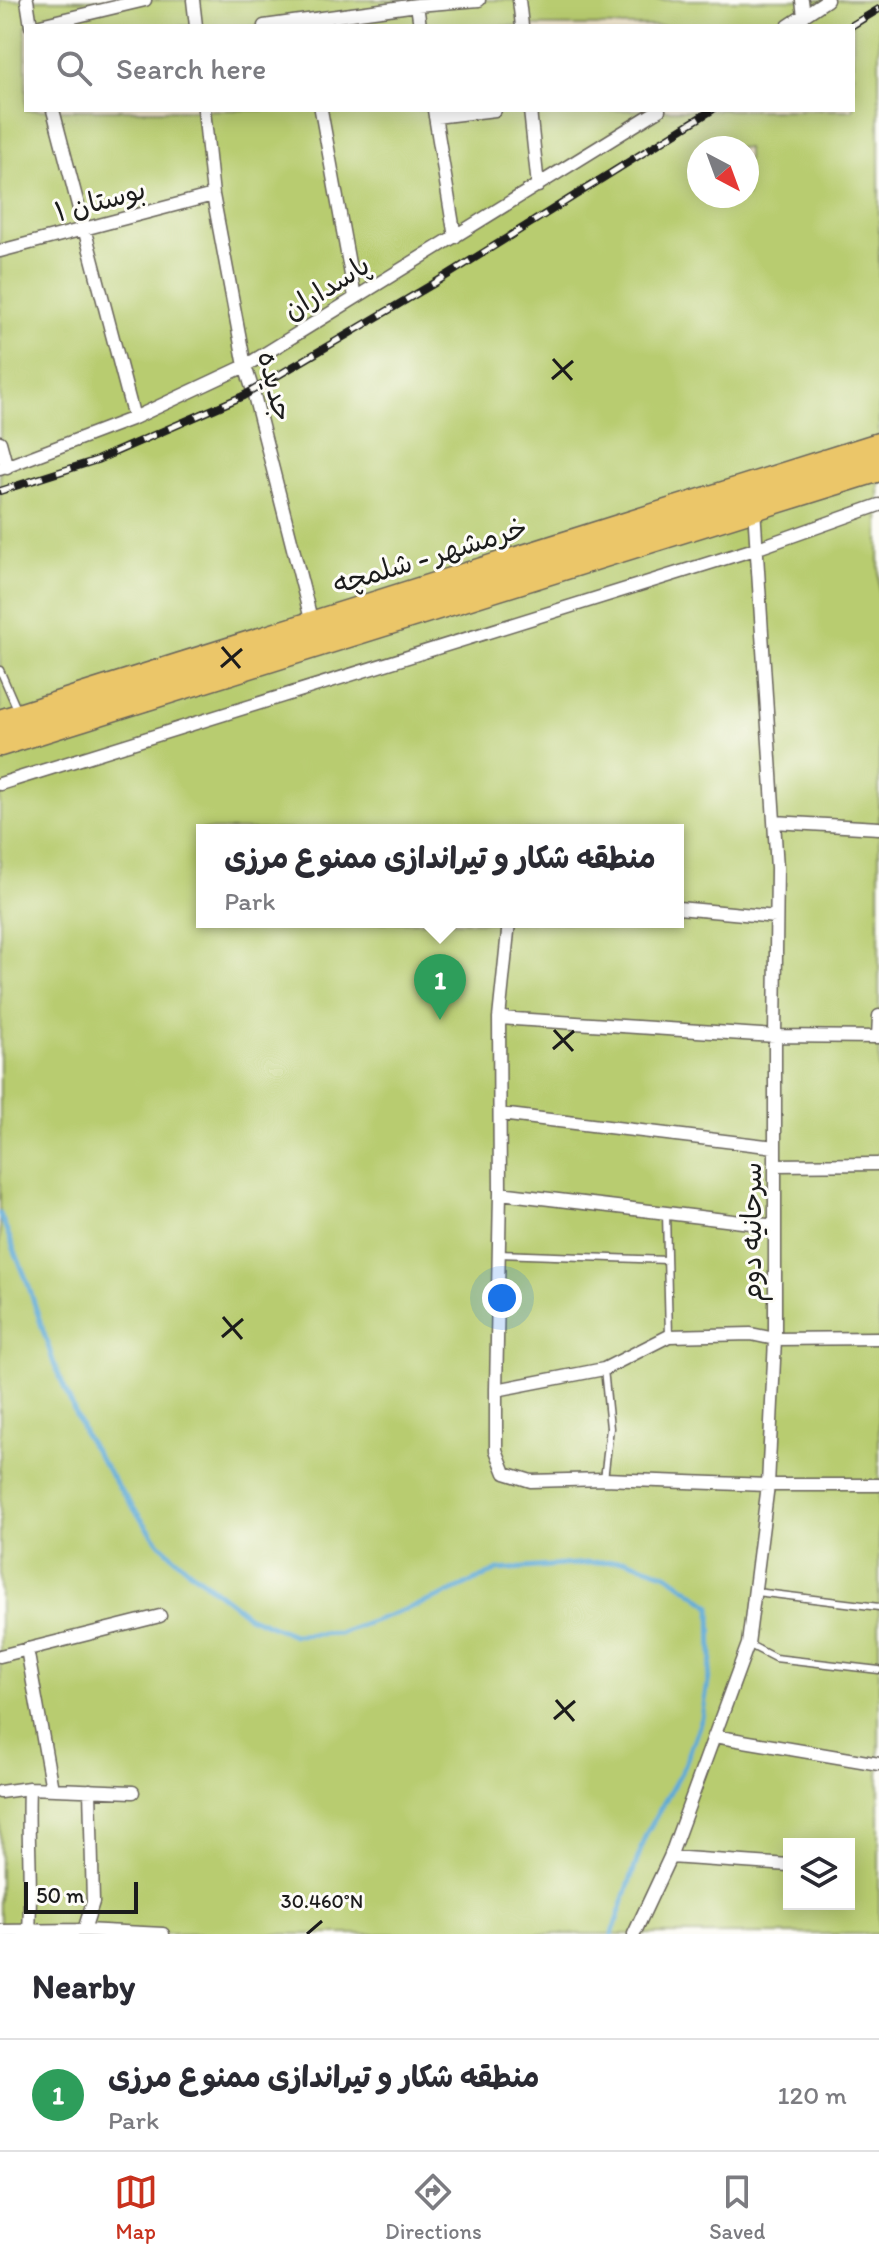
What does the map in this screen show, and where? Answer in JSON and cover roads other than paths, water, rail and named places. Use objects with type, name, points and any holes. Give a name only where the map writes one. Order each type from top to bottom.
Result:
[{"type":"highway","name":"خرمشهر - شلمچه","points":[[0,744],[314,634],[879,445]]},
{"type":"highway","name":"خرمشهر - شلمچه","points":[[10,719],[754,508],[879,469]]},
{"type":"street","points":[[27,0],[33,24]]},
{"type":"street","points":[[43,24],[145,0]]},
{"type":"street","points":[[193,0],[196,24]]},
{"type":"street","points":[[305,23],[417,5],[479,0]]},
{"type":"street","points":[[519,0],[522,24]]},
{"type":"street","points":[[802,0],[804,16]]},
{"type":"street","points":[[791,24],[827,0]]},
{"type":"street","points":[[417,5],[420,24]]},
{"type":"street","points":[[54,112],[134,418]]},
{"type":"street","name":"جدیده","points":[[204,112],[213,195],[245,366],[314,634]]},
{"type":"street","points":[[321,112],[355,297]]},
{"type":"street","points":[[455,237],[435,114],[465,112]]},
{"type":"street","points":[[530,112],[538,186]]},
{"type":"street","name":"پاسداران","points":[[3,468],[134,418],[245,366],[656,112]]},
{"type":"street","name":"بوستان ۱","points":[[0,251],[213,195]]},
{"type":"street","points":[[0,442],[3,468]]},
{"type":"street","points":[[0,784],[758,548],[879,505]]},
{"type":"street","name":"سرحانیه دوم","points":[[634,1934],[670,1857],[748,1644],[768,1485],[775,1339],[776,917],[774,822],[754,508]]},
{"type":"street","points":[[774,822],[879,828]]},
{"type":"street","points":[[684,909],[776,917]]},
{"type":"street","points":[[508,928],[499,1018],[500,1193],[496,1390],[496,1450],[505,1473],[531,1481],[604,1479],[768,1485],[879,1485]]},
{"type":"street","points":[[499,1018],[775,1036],[879,1037],[879,1016]]},
{"type":"street","points":[[500,1114],[775,1147]]},
{"type":"street","points":[[775,1165],[879,1164]]},
{"type":"street","points":[[500,1193],[775,1226]]},
{"type":"street","points":[[496,1390],[604,1369],[669,1336],[751,1334],[775,1339],[879,1338]]},
{"type":"street","points":[[0,1656],[160,1616]]},
{"type":"street","points":[[27,1649],[52,1789]]},
{"type":"street","points":[[714,1736],[879,1764]]},
{"type":"street","points":[[29,1788],[32,1888],[29,1931]]},
{"type":"street","points":[[0,1792],[29,1788],[133,1792]]},
{"type":"street","points":[[84,1930],[93,1902],[90,1790]]},
{"type":"street","points":[[670,1857],[783,1865]]},
{"type":"street","points":[[0,1931],[84,1930],[163,1934]]},
{"type":"lane","points":[[0,670],[10,719]]},
{"type":"lane","points":[[666,1213],[669,1336]]},
{"type":"lane","points":[[499,1254],[667,1260]]},
{"type":"lane","points":[[604,1369],[610,1428],[604,1479]]},
{"type":"lane","points":[[755,1592],[879,1607]]},
{"type":"lane","points":[[748,1644],[775,1658],[879,1670]]},
{"type":"waterway","points":[[0,1214],[27,1281],[54,1364],[85,1436],[159,1543],[248,1616],[293,1635],[340,1633],[440,1597],[498,1570],[626,1560],[667,1574],[711,1606],[712,1659],[702,1718],[684,1767],[646,1834],[612,1934]]},
{"type":"railway","points":[[854,24],[879,9]]},
{"type":"railway","points":[[0,491],[97,460],[243,396],[433,284],[709,112]]},
{"type":"place","name":"منطقه شکار و تیراندازی ممنوع مرزی","points":[[440,1020]]}]
